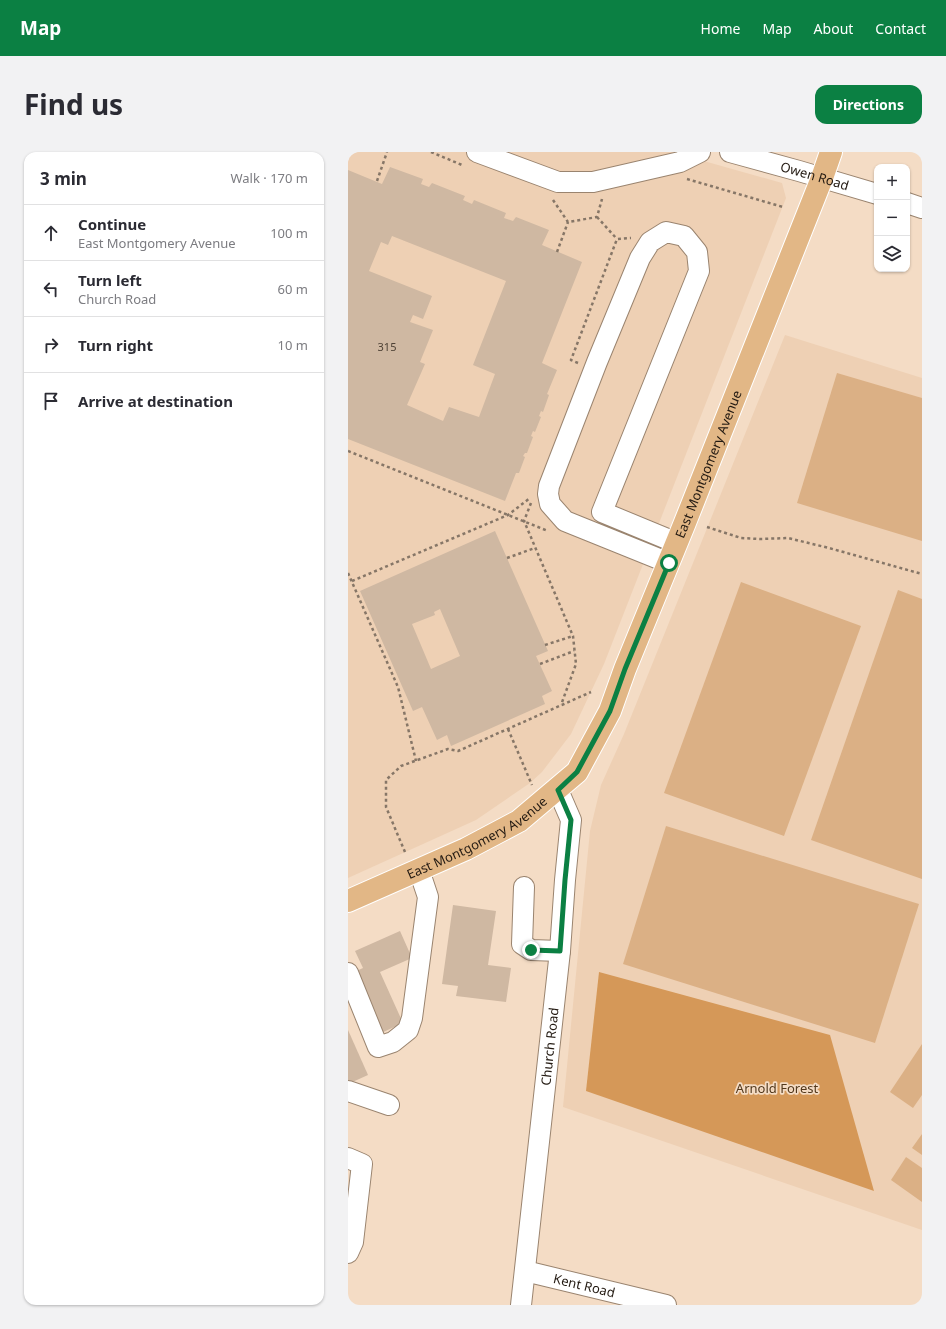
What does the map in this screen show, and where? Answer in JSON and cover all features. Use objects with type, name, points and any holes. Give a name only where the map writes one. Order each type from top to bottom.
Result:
[{"type":"main road","name":"East Montgomery Avenue","points":[[348,901],[466,849],[519,821],[558,790],[577,772],[610,711],[625,669],[677,543],[831,152]]},
{"type":"street","points":[[477,152],[558,182],[593,182],[680,162],[700,152]]},
{"type":"street","name":"Owen Road","points":[[730,152],[874,193]]},
{"type":"street","points":[[910,204],[922,208]]},
{"type":"street","points":[[669,563],[565,521],[550,504],[548,494],[597,362],[640,258],[650,242],[666,232],[684,236],[698,252],[699,271],[602,512],[677,543]]},
{"type":"street","name":"Church Road","points":[[521,1305],[560,951],[571,820],[558,790]]},
{"type":"street","points":[[348,973],[378,1048],[393,1042],[408,1030],[412,1018],[428,897],[419,870]]},
{"type":"street","points":[[524,887],[522,944],[531,950],[560,951]]},
{"type":"street","points":[[348,1091],[388,1105]]},
{"type":"street","points":[[348,1158],[362,1164],[353,1242],[348,1254]]},
{"type":"street","name":"Kent Road","points":[[525,1271],[666,1305]]},
{"type":"path","points":[[378,181],[387,152]]},
{"type":"path","points":[[597,217],[617,239]]},
{"type":"path","points":[[557,252],[568,222]]},
{"type":"path","points":[[348,451],[552,533]]},
{"type":"path","points":[[533,496],[524,521],[573,636],[576,664],[561,705]]},
{"type":"path","points":[[352,581],[508,515]]},
{"type":"path","points":[[707,527],[741,538],[760,540],[788,538],[922,574]]},
{"type":"path","points":[[507,558],[535,548]]},
{"type":"path","points":[[348,572],[398,687],[416,761]]},
{"type":"path","points":[[545,645],[573,636]]},
{"type":"path","points":[[540,664],[574,651]]},
{"type":"path","points":[[405,852],[386,808],[386,780],[401,766],[448,749],[458,751],[591,692]]},
{"type":"path","points":[[508,728],[532,785]]},
{"type":"shaded area","points":[[348,152],[672,152],[782,183],[786,198],[604,664],[571,734],[542,772],[530,783],[476,820],[348,878]]},
{"type":"shaded area","points":[[785,335],[922,378],[922,1230],[563,1107],[590,831],[601,785],[624,734]]},
{"type":"shaded area","points":[[837,373],[922,398],[922,541],[797,503]]},
{"type":"shaded area","points":[[741,582],[861,626],[784,836],[664,793]]},
{"type":"shaded area","points":[[898,590],[922,599],[922,879],[811,840]]},
{"type":"shaded area","points":[[666,826],[919,904],[875,1043],[623,964]]},
{"type":"shaded area","points":[[922,1044],[922,1095],[913,1108],[890,1092]]},
{"type":"shaded area","points":[[922,1134],[922,1155],[912,1148]]},
{"type":"shaded area","points":[[906,1157],[922,1168],[922,1202],[891,1180]]},
{"type":"green space","name":"Arnold Forest","points":[[599,972],[830,1035],[874,1191],[586,1091]]},
{"type":"building","points":[[390,167],[423,179],[421,184],[429,187],[432,183],[465,196],[463,200],[472,204],[474,200],[506,213],[504,218],[513,221],[516,217],[549,230],[542,245],[582,262],[542,363],[557,370],[547,394],[549,395],[543,412],[541,411],[539,416],[541,417],[535,432],[533,431],[531,436],[533,437],[527,453],[523,456],[525,457],[519,473],[516,473],[505,501],[348,439],[348,170],[382,184]],"holes":[[[392,236],[506,281],[473,365],[495,374],[479,417],[449,407],[443,421],[407,405],[425,364],[420,362],[433,330],[410,322],[413,315],[423,319],[432,296],[369,271],[381,242],[388,245]]]},
{"type":"building","points":[[495,531],[548,651],[536,656],[552,691],[542,696],[545,704],[451,746],[447,735],[437,740],[422,707],[413,711],[360,591]],"holes":[[[440,609],[460,656],[431,669],[412,624],[435,615],[434,612]]]},
{"type":"building","points":[[453,905],[496,911],[488,965],[511,968],[506,1002],[456,996],[458,986],[442,984]]},
{"type":"building","points":[[400,931],[412,958],[380,972],[403,1023],[379,1034],[352,973],[363,968],[355,951]]},
{"type":"building","points":[[348,1030],[368,1075],[348,1084]]},
{"type":"route","points":[[531,950],[560,951],[571,820],[558,790],[577,772],[610,711],[625,669],[669,563]]}]
